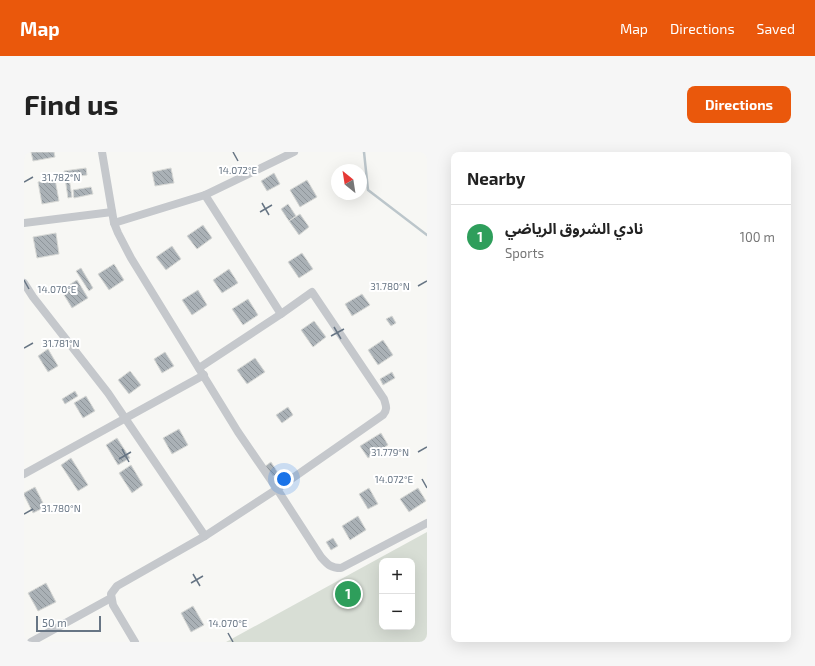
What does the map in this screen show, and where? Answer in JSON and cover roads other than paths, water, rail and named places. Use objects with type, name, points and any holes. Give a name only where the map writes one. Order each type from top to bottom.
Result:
[{"type":"street","points":[[102,152],[114,222],[131,258],[238,432],[321,557],[330,566],[334,568],[341,568],[427,523]]},
{"type":"street","points":[[114,222],[205,195],[294,152]]},
{"type":"street","points":[[205,195],[281,314]]},
{"type":"street","points":[[24,223],[112,212]]},
{"type":"street","points":[[24,283],[33,297],[108,393],[205,536]]},
{"type":"street","points":[[135,642],[113,605],[111,594],[117,586],[205,536],[277,489],[383,415],[386,411],[384,399],[312,292],[199,368]]},
{"type":"street","points":[[24,474],[204,375]]},
{"type":"street","points":[[31,642],[111,598]]},
{"type":"waterway","points":[[364,152],[368,190],[427,235]]},
{"type":"place","name":"نادي الشروق الرياضي","points":[[348,594]]}]
